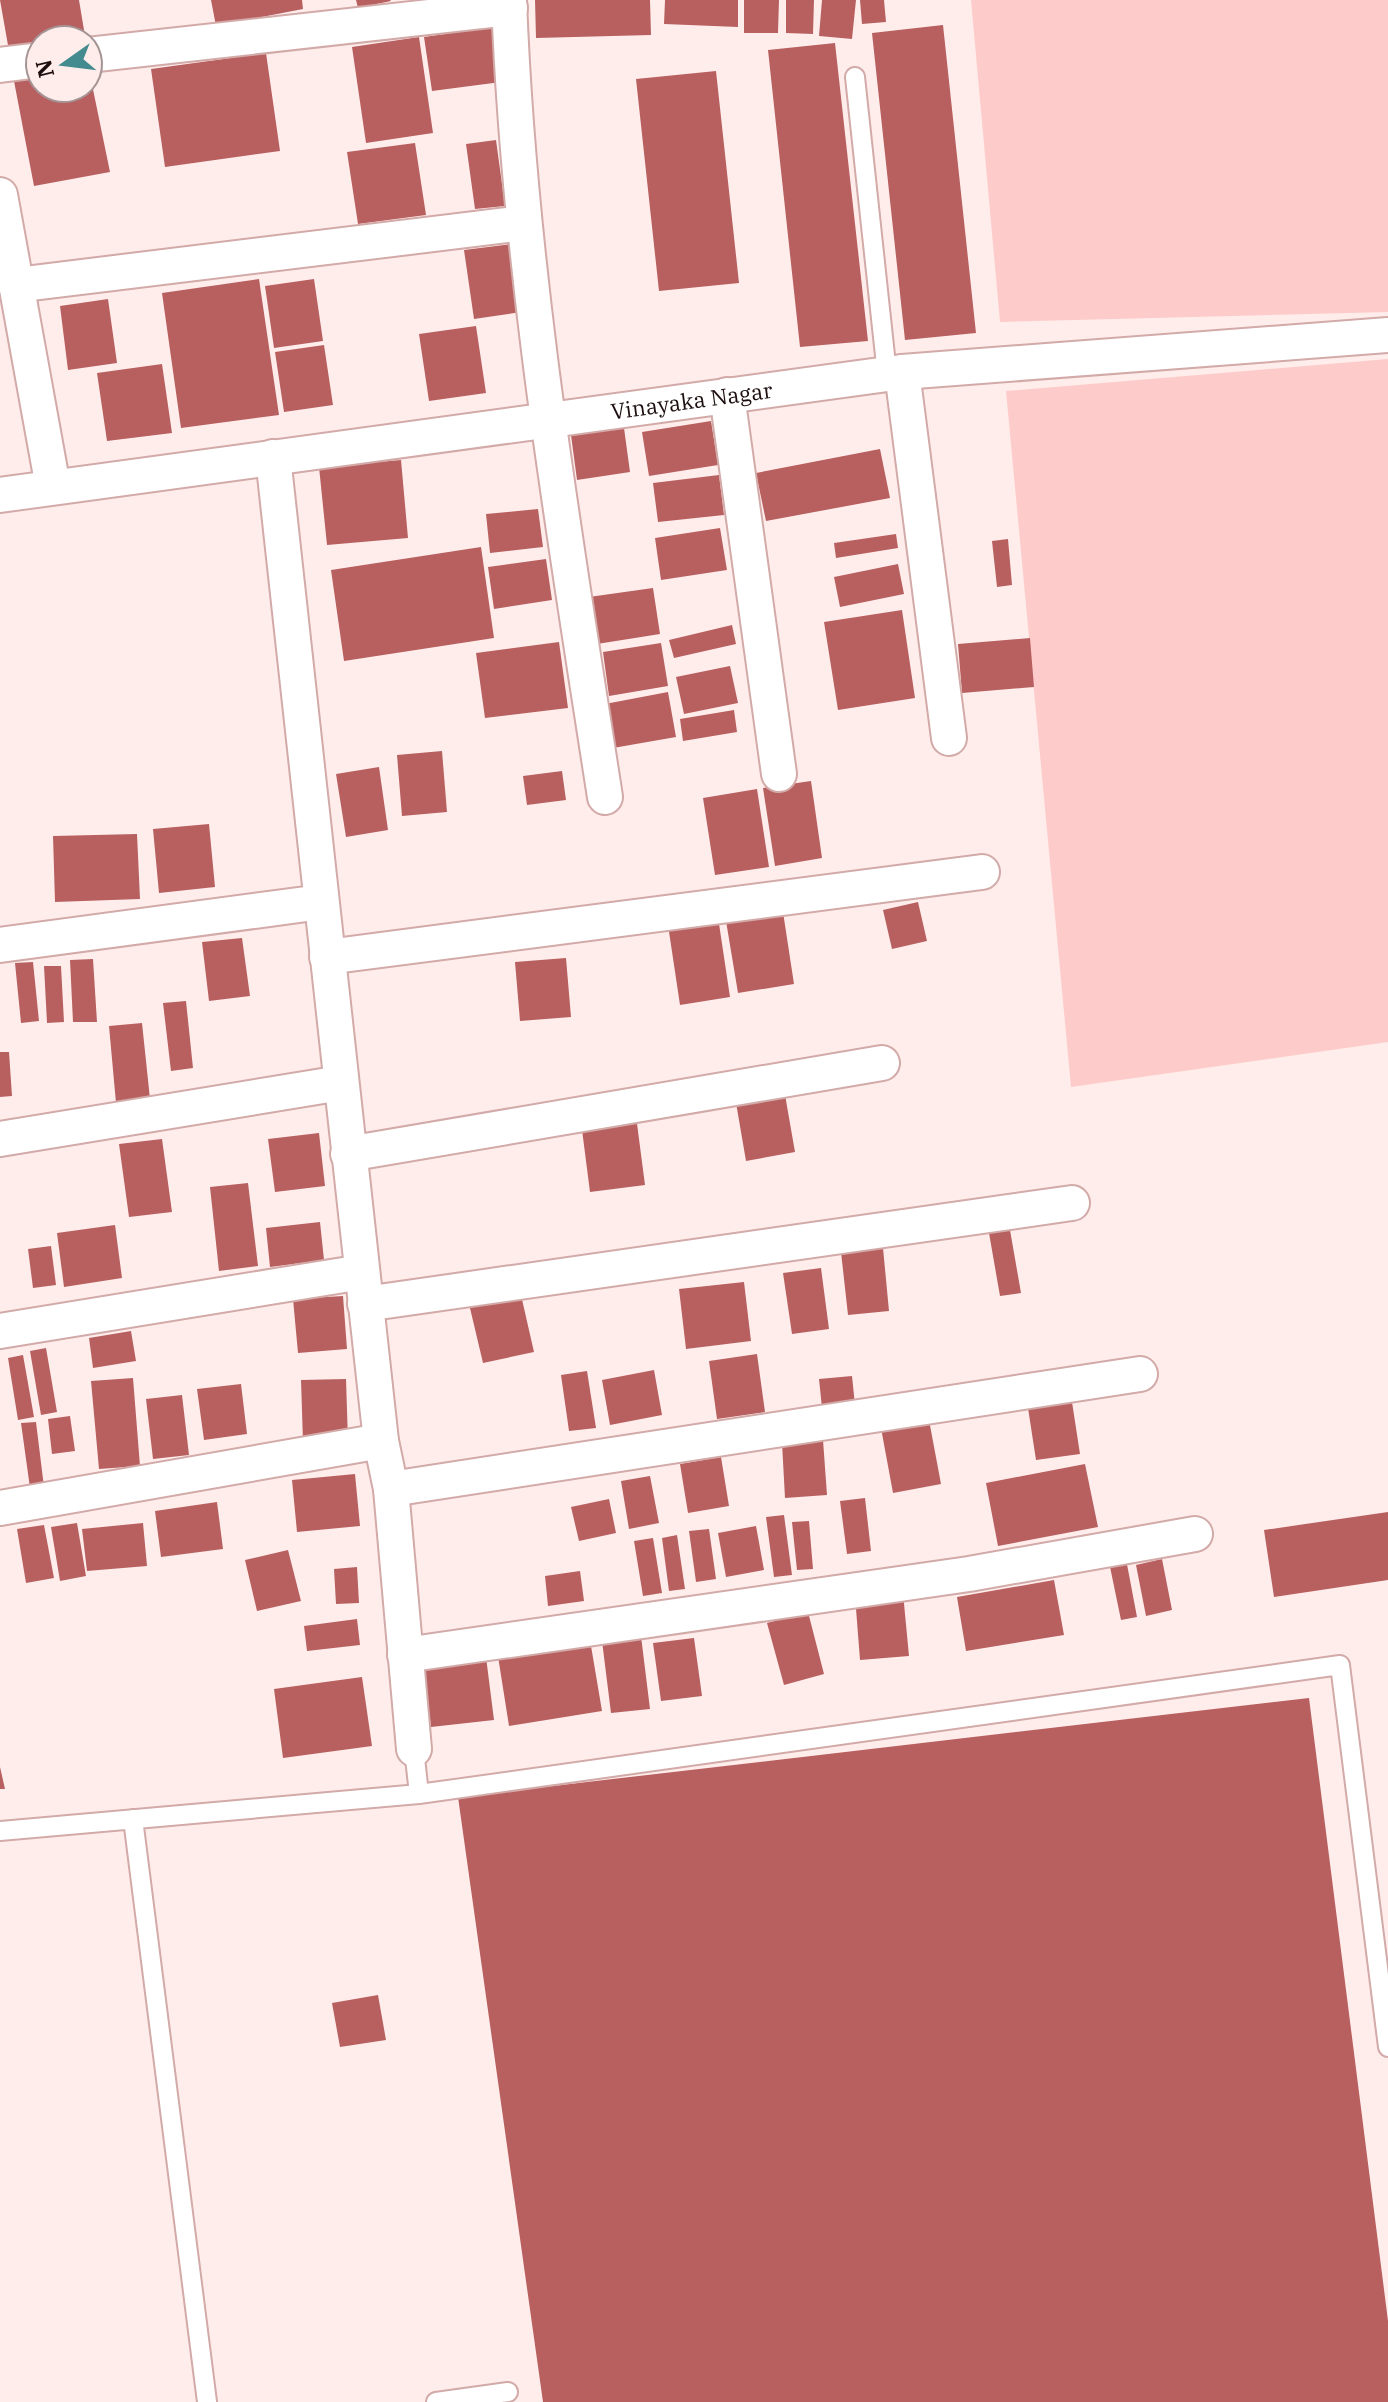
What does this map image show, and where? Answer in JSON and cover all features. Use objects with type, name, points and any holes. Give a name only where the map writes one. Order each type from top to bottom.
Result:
[{"type":"street","points":[[104,53],[509,4],[524,223],[547,420],[605,797]]},
{"type":"street","points":[[0,65],[24,62]]},
{"type":"street","points":[[0,195],[53,487]]},
{"type":"street","points":[[16,285],[524,223]]},
{"type":"street","name":"Vinayaka Nagar","points":[[0,495],[895,373],[1388,335]]},
{"type":"street","points":[[895,373],[949,738]]},
{"type":"street","points":[[727,395],[779,774]]},
{"type":"street","points":[[273,457],[348,1154],[381,1441],[391,1489],[414,1749]]},
{"type":"street","points":[[327,957],[982,872]]},
{"type":"street","points":[[0,945],[321,902]]},
{"type":"street","points":[[348,1154],[882,1063]]},
{"type":"street","points":[[0,1139],[341,1083]]},
{"type":"street","points":[[0,1331],[1072,1203]]},
{"type":"street","points":[[391,1489],[1140,1374]]},
{"type":"street","points":[[0,1508],[381,1441]]},
{"type":"street","points":[[405,1655],[969,1574],[1195,1534]]},
{"type":"lane","points":[[855,77],[895,373]]},
{"type":"lane","points":[[0,1831],[419,1794],[1340,1665],[1388,2047]]},
{"type":"lane","points":[[414,1749],[419,1794]]},
{"type":"lane","points":[[133,1819],[207,2402]]},
{"type":"lane","points":[[436,2402],[508,2392]]},
{"type":"shaded area","points":[[971,0],[1388,0],[1388,312],[1000,322]]},
{"type":"shaded area","points":[[1388,359],[1388,1042],[1071,1087],[1006,391]]},
{"type":"building","points":[[0,0],[79,0],[83,24],[24,24],[24,48],[9,51]]},
{"type":"building","points":[[211,0],[302,0],[303,9],[216,26]]},
{"type":"building","points":[[356,0],[390,0],[391,1],[358,8]]},
{"type":"building","points":[[535,0],[650,0],[651,35],[536,38]]},
{"type":"building","points":[[665,0],[738,0],[738,27],[664,24]]},
{"type":"building","points":[[744,0],[779,0],[778,33],[744,33]]},
{"type":"building","points":[[786,0],[814,0],[813,34],[786,33]]},
{"type":"building","points":[[822,0],[856,0],[852,39],[819,36]]},
{"type":"building","points":[[860,0],[884,0],[886,22],[862,24]]},
{"type":"building","points":[[943,25],[976,333],[905,340],[872,33]]},
{"type":"building","points":[[493,27],[501,82],[432,91],[424,37]]},
{"type":"building","points":[[419,37],[433,133],[366,143],[352,47]]},
{"type":"building","points":[[835,43],[868,341],[800,347],[768,50]]},
{"type":"building","points":[[266,53],[280,151],[165,167],[151,69]]},
{"type":"building","points":[[716,71],[739,283],[659,291],[636,79]]},
{"type":"building","points":[[24,79],[24,104],[96,104],[110,172],[34,186],[14,81]]},
{"type":"building","points":[[496,140],[505,206],[475,209],[466,144]]},
{"type":"building","points":[[415,143],[426,215],[358,224],[347,152]]},
{"type":"building","points":[[511,244],[521,312],[474,319],[464,250]]},
{"type":"building","points":[[259,279],[279,415],[181,428],[162,293]]},
{"type":"building","points":[[314,279],[323,341],[274,348],[265,286]]},
{"type":"building","points":[[108,299],[117,363],[68,370],[60,306]]},
{"type":"building","points":[[476,326],[486,393],[429,401],[419,334]]},
{"type":"building","points":[[324,345],[333,405],[284,412],[275,352]]},
{"type":"building","points":[[162,364],[172,433],[107,441],[97,373]]},
{"type":"building","points":[[711,421],[718,465],[649,476],[642,432]]},
{"type":"building","points":[[624,428],[630,472],[577,480],[571,435]]},
{"type":"building","points":[[880,449],[890,498],[766,521],[756,473]]},
{"type":"building","points":[[401,460],[408,538],[327,545],[319,467]]},
{"type":"building","points":[[719,475],[724,515],[658,522],[653,483]]},
{"type":"building","points":[[538,509],[543,547],[490,553],[486,514]]},
{"type":"building","points":[[720,528],[727,570],[661,580],[655,538]]},
{"type":"building","points":[[896,534],[898,548],[836,558],[834,543]]},
{"type":"building","points":[[1008,539],[1012,585],[997,587],[992,541]]},
{"type":"building","points":[[481,547],[494,638],[344,661],[331,570]]},
{"type":"building","points":[[546,559],[552,600],[494,609],[488,567]]},
{"type":"building","points":[[898,564],[904,594],[840,607],[834,577]]},
{"type":"building","points":[[653,588],[660,634],[597,644],[589,597]]},
{"type":"building","points":[[902,610],[915,698],[838,710],[824,622]]},
{"type":"building","points":[[732,625],[736,644],[674,658],[669,640]]},
{"type":"building","points":[[1030,638],[1034,687],[962,693],[958,644]]},
{"type":"building","points":[[559,642],[568,708],[485,718],[476,653]]},
{"type":"building","points":[[661,643],[668,686],[609,696],[603,652]]},
{"type":"building","points":[[730,666],[738,703],[684,714],[676,677]]},
{"type":"building","points":[[668,692],[676,737],[613,748],[605,704]]},
{"type":"building","points":[[734,710],[737,732],[683,741],[680,719]]},
{"type":"building","points":[[442,751],[447,812],[402,816],[397,755]]},
{"type":"building","points":[[379,767],[388,830],[346,837],[336,774]]},
{"type":"building","points":[[562,771],[566,800],[527,805],[523,776]]},
{"type":"building","points":[[811,781],[822,858],[775,866],[763,788]]},
{"type":"building","points":[[757,789],[769,867],[715,875],[703,798]]},
{"type":"building","points":[[209,824],[215,887],[159,893],[153,829]]},
{"type":"building","points":[[137,834],[140,899],[55,902],[53,836]]},
{"type":"building","points":[[918,902],[927,941],[892,949],[883,910]]},
{"type":"building","points":[[783,912],[794,984],[738,993],[726,921]]},
{"type":"building","points":[[718,917],[730,997],[680,1005],[668,925]]},
{"type":"building","points":[[242,938],[250,996],[209,1001],[202,942]]},
{"type":"building","points":[[566,958],[571,1017],[520,1021],[515,962]]},
{"type":"building","points":[[93,959],[97,1022],[73,1022],[70,960]]},
{"type":"building","points":[[33,962],[39,1021],[21,1023],[15,963]]},
{"type":"building","points":[[44,966],[61,966],[64,1022],[47,1023]]},
{"type":"building","points":[[186,1001],[193,1068],[171,1071],[163,1003]]},
{"type":"building","points":[[142,1023],[150,1099],[116,1103],[109,1026]]},
{"type":"building","points":[[0,1052],[9,1052],[12,1096],[0,1097]]},
{"type":"building","points":[[784,1089],[795,1152],[746,1161],[735,1097]]},
{"type":"building","points":[[636,1116],[645,1185],[590,1192],[581,1122]]},
{"type":"building","points":[[319,1133],[325,1186],[275,1192],[268,1139]]},
{"type":"building","points":[[162,1139],[172,1212],[129,1217],[119,1144]]},
{"type":"building","points":[[248,1183],[258,1266],[219,1271],[210,1187]]},
{"type":"building","points":[[320,1222],[324,1260],[270,1267],[266,1228]]},
{"type":"building","points":[[115,1225],[122,1278],[64,1287],[57,1233]]},
{"type":"building","points":[[1010,1230],[1021,1293],[1000,1296],[989,1233]]},
{"type":"building","points":[[51,1246],[56,1285],[33,1288],[28,1249]]},
{"type":"building","points":[[883,1248],[889,1311],[848,1315],[841,1252]]},
{"type":"building","points":[[821,1268],[829,1329],[792,1334],[783,1273]]},
{"type":"building","points":[[744,1282],[751,1341],[686,1349],[679,1289]]},
{"type":"building","points":[[521,1295],[534,1352],[483,1363],[470,1308]]},
{"type":"building","points":[[343,1296],[347,1349],[298,1353],[293,1299]]},
{"type":"building","points":[[131,1331],[136,1361],[93,1368],[89,1338]]},
{"type":"building","points":[[46,1348],[57,1412],[41,1415],[30,1351]]},
{"type":"building","points":[[757,1354],[765,1412],[717,1419],[709,1361]]},
{"type":"building","points":[[23,1355],[34,1417],[18,1420],[8,1358]]},
{"type":"building","points":[[654,1370],[662,1415],[610,1425],[602,1380]]},
{"type":"building","points":[[587,1371],[596,1428],[569,1431],[561,1375]]},
{"type":"building","points":[[852,1376],[855,1405],[822,1408],[819,1379]]},
{"type":"building","points":[[133,1378],[140,1466],[99,1469],[91,1381]]},
{"type":"building","points":[[346,1379],[348,1441],[303,1442],[301,1380]]},
{"type":"building","points":[[241,1384],[247,1434],[204,1440],[197,1389]]},
{"type":"building","points":[[182,1395],[189,1455],[153,1459],[146,1399]]},
{"type":"building","points":[[1072,1402],[1080,1454],[1036,1460],[1028,1408]]},
{"type":"building","points":[[70,1416],[75,1451],[52,1454],[48,1419]]},
{"type":"building","points":[[929,1420],[941,1484],[893,1493],[881,1428]]},
{"type":"building","points":[[36,1422],[44,1487],[30,1488],[21,1423]]},
{"type":"building","points":[[823,1440],[827,1495],[785,1498],[782,1443]]},
{"type":"building","points":[[721,1457],[729,1506],[688,1513],[680,1464]]},
{"type":"building","points":[[1085,1464],[1098,1527],[998,1546],[986,1483]]},
{"type":"building","points":[[355,1474],[360,1526],[297,1532],[292,1480]]},
{"type":"building","points":[[650,1476],[659,1523],[629,1529],[621,1481]]},
{"type":"building","points":[[865,1498],[871,1551],[847,1554],[840,1501]]},
{"type":"building","points":[[609,1499],[616,1533],[579,1541],[571,1507]]},
{"type":"building","points":[[217,1502],[223,1549],[161,1557],[155,1511]]},
{"type":"building","points":[[1388,1512],[1388,1580],[1274,1597],[1264,1530]]},
{"type":"building","points":[[784,1515],[792,1575],[774,1577],[766,1517]]},
{"type":"building","points":[[809,1521],[813,1569],[797,1570],[792,1522]]},
{"type":"building","points":[[77,1523],[86,1576],[60,1581],[51,1527]]},
{"type":"building","points":[[143,1523],[147,1566],[87,1571],[82,1529]]},
{"type":"building","points":[[44,1525],[54,1578],[26,1583],[17,1529]]},
{"type":"building","points":[[756,1526],[764,1570],[726,1577],[718,1533]]},
{"type":"building","points":[[709,1529],[716,1579],[696,1582],[689,1531]]},
{"type":"building","points":[[677,1535],[685,1589],[669,1591],[662,1538]]},
{"type":"building","points":[[653,1538],[662,1593],[643,1596],[634,1541]]},
{"type":"building","points":[[288,1550],[301,1601],[257,1611],[245,1560]]},
{"type":"building","points":[[1126,1559],[1137,1617],[1121,1620],[1109,1562]]},
{"type":"building","points":[[1162,1559],[1172,1610],[1146,1616],[1136,1565]]},
{"type":"building","points":[[357,1567],[359,1603],[336,1604],[334,1569]]},
{"type":"building","points":[[580,1571],[584,1601],[548,1606],[545,1576]]},
{"type":"building","points":[[1054,1580],[1064,1635],[966,1651],[957,1597]]},
{"type":"building","points":[[903,1593],[909,1656],[860,1660],[855,1596]]},
{"type":"building","points":[[808,1612],[824,1674],[784,1685],[767,1623]]},
{"type":"building","points":[[357,1619],[360,1645],[307,1651],[304,1626]]},
{"type":"building","points":[[589,1634],[602,1711],[509,1726],[497,1650]]},
{"type":"building","points":[[641,1636],[650,1709],[611,1713],[602,1641]]},
{"type":"building","points":[[694,1638],[702,1696],[661,1701],[653,1643]]},
{"type":"building","points":[[486,1657],[494,1720],[431,1727],[423,1664]]},
{"type":"building","points":[[362,1677],[372,1746],[283,1758],[274,1689]]},
{"type":"building","points":[[1309,1698],[1388,2321],[1388,2402],[543,2402],[458,1797]]},
{"type":"building","points":[[0,1767],[5,1789],[0,1789]]},
{"type":"building","points":[[378,1995],[386,2040],[340,2047],[332,2003]]}]
